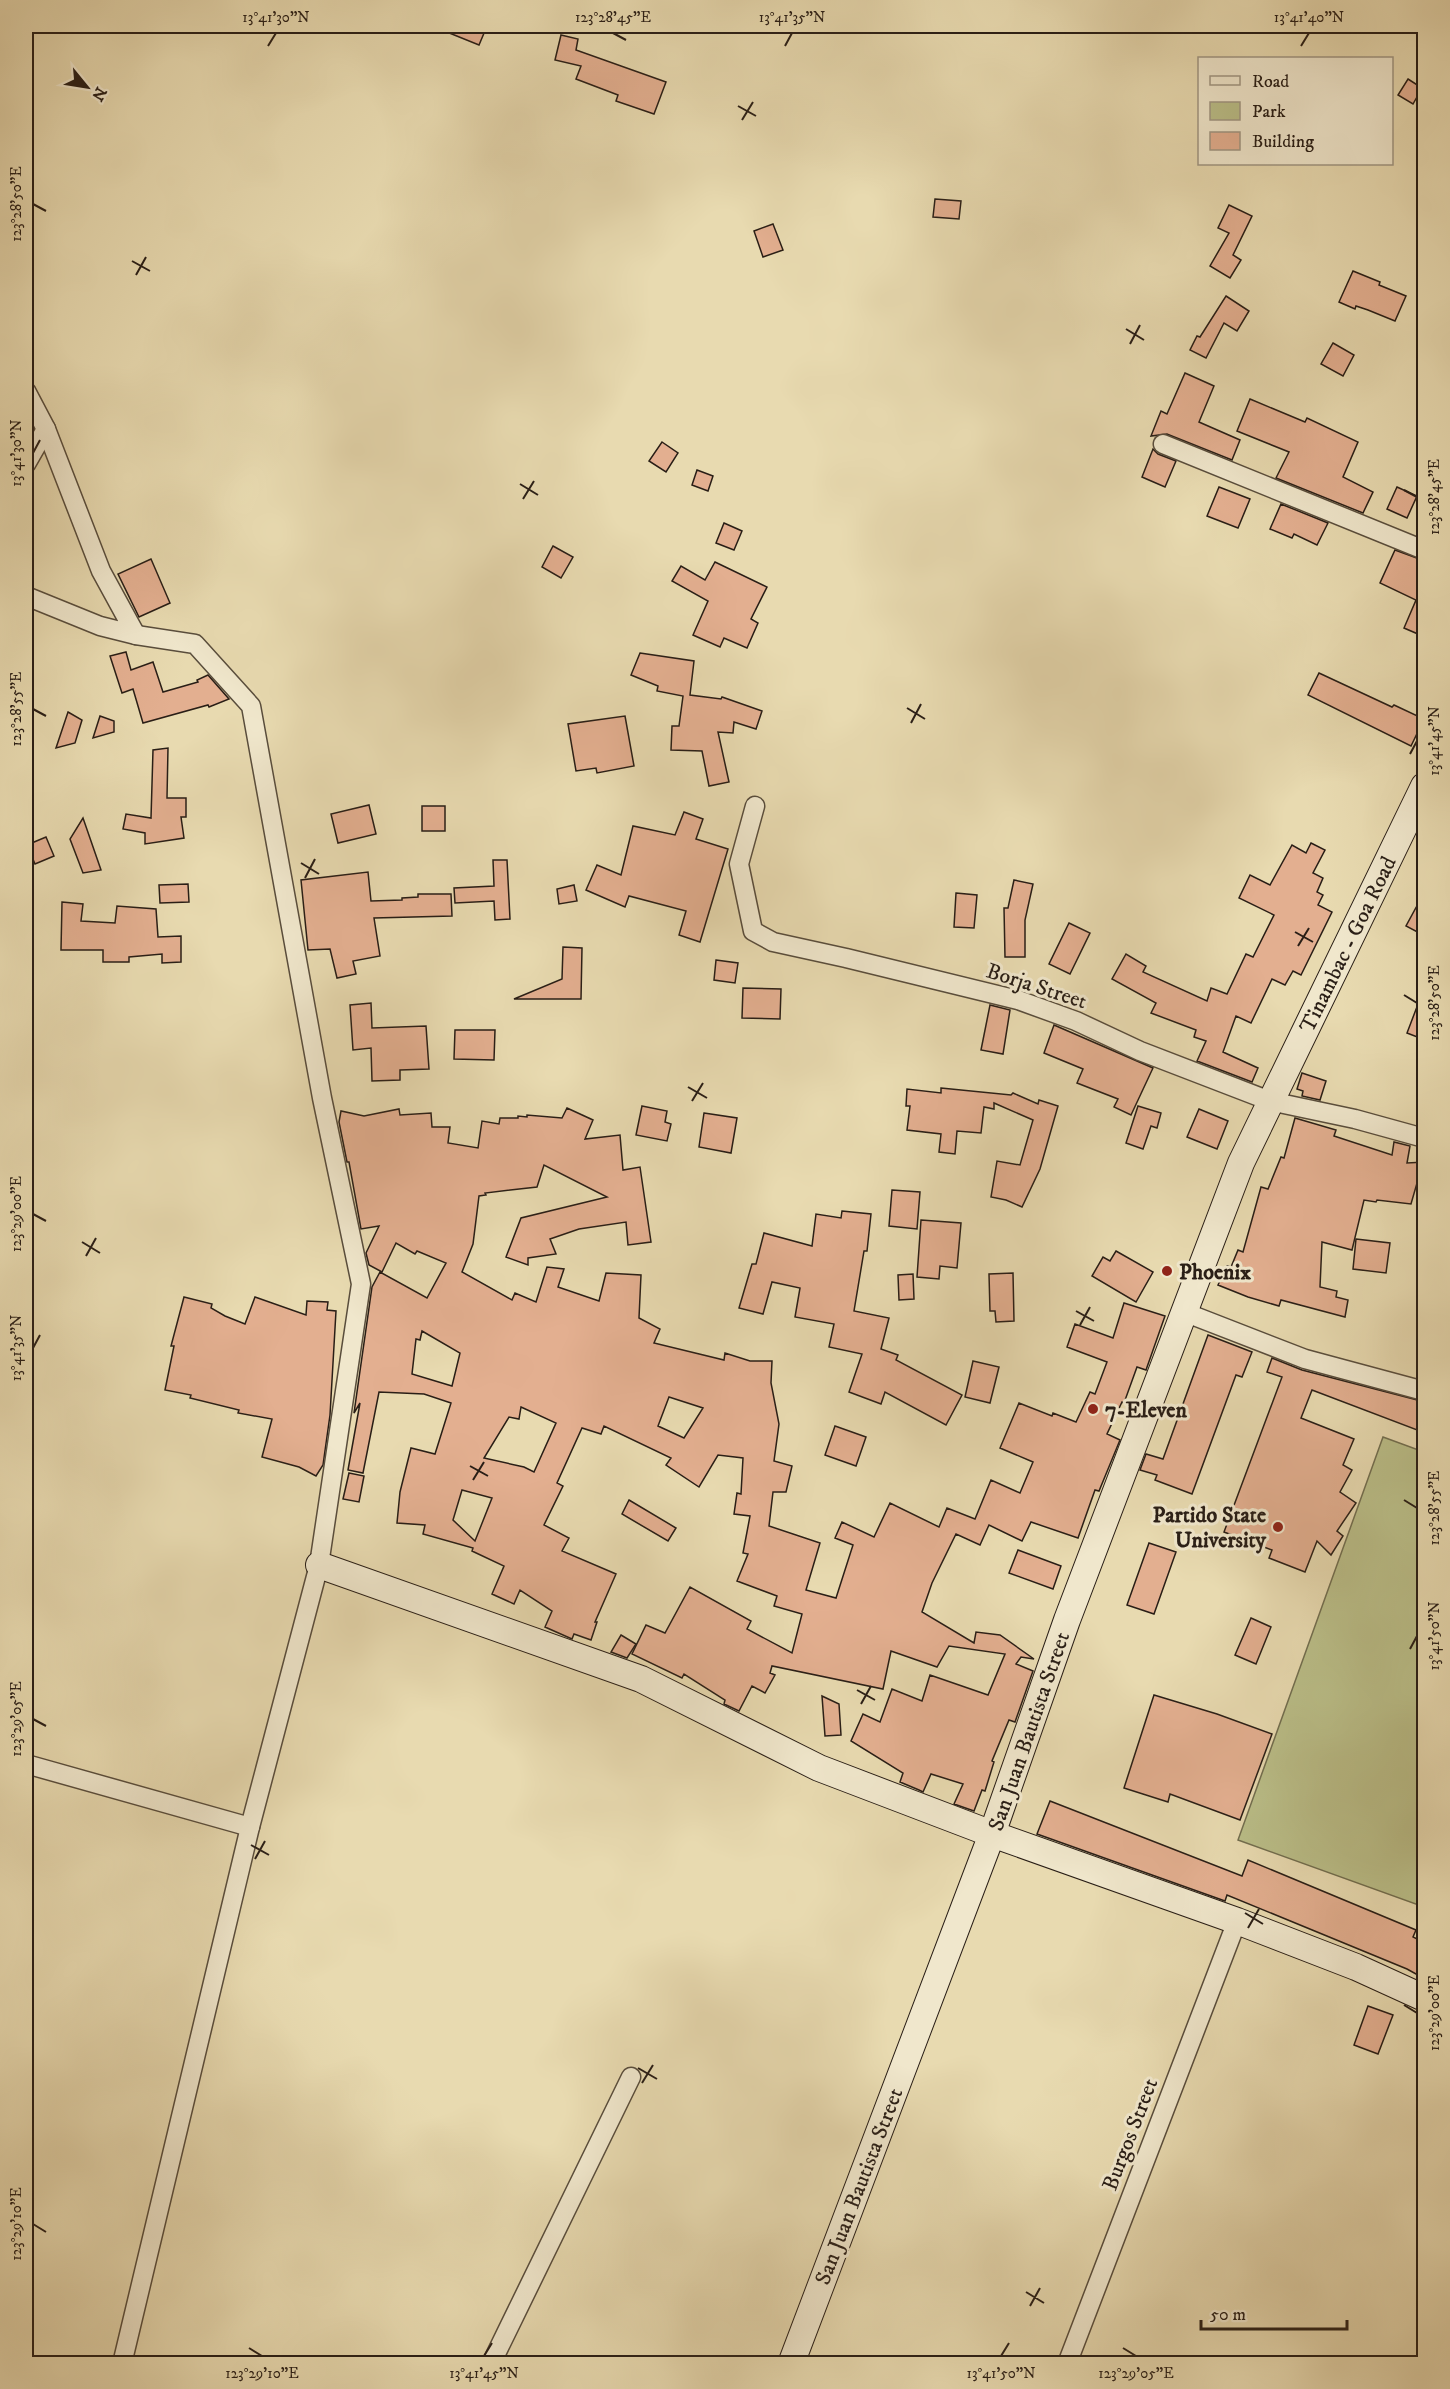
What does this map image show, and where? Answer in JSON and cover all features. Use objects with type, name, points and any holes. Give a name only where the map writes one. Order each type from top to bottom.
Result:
[{"type":"main road","name":"Tinambac - Goa Road","points":[[1270,1101],[1425,786]]},
{"type":"main road","name":"San Juan Bautista Street","points":[[790,2364],[992,1834],[1064,1631],[1184,1312],[1241,1163],[1270,1101]]},
{"type":"main road","points":[[320,1565],[641,1679],[819,1768],[992,1834],[1237,1921],[1356,1967],[1425,1998]]},
{"type":"street","points":[[26,392],[46,429],[101,571],[136,635]]},
{"type":"street","points":[[26,464],[46,429]]},
{"type":"street","points":[[1163,444],[1425,550]]},
{"type":"street","points":[[26,596],[100,626],[136,635],[195,644],[251,706],[320,1088],[361,1284],[320,1565],[250,1827],[122,2364]]},
{"type":"street","name":"Borja Street","points":[[755,806],[739,864],[753,931],[772,942],[858,960],[1018,1000],[1076,1022],[1140,1052],[1270,1101],[1355,1119],[1425,1138]]},
{"type":"street","points":[[1184,1312],[1305,1359],[1425,1391]]},
{"type":"street","points":[[26,1764],[250,1827]]},
{"type":"street","name":"Burgos Street","points":[[1067,2364],[1237,1921]]},
{"type":"street","points":[[491,2364],[631,2077]]},
{"type":"green space","points":[[1383,1437],[1424,1452],[1424,1907],[1238,1840]]},
{"type":"building","points":[[432,26],[487,26],[479,45]]},
{"type":"building","points":[[561,35],[578,39],[576,50],[666,82],[654,114],[616,101],[618,95],[576,79],[581,66],[555,60]]},
{"type":"building","points":[[1408,79],[1422,88],[1413,104],[1398,95]]},
{"type":"building","points":[[935,199],[961,201],[959,219],[933,217]]},
{"type":"building","points":[[1229,205],[1252,216],[1233,255],[1241,260],[1230,278],[1210,266],[1229,233],[1218,228]]},
{"type":"building","points":[[773,224],[783,250],[763,257],[754,231]]},
{"type":"building","points":[[1353,271],[1406,296],[1395,321],[1339,302]]},
{"type":"building","points":[[1226,296],[1249,311],[1237,331],[1224,323],[1206,358],[1190,350],[1197,336],[1200,337]]},
{"type":"building","points":[[1333,343],[1354,355],[1343,376],[1321,364]]},
{"type":"building","points":[[1185,373],[1214,386],[1199,422],[1240,440],[1232,460],[1167,434],[1151,436],[1161,411],[1167,414]]},
{"type":"building","points":[[1250,399],[1305,422],[1307,418],[1358,442],[1343,477],[1373,492],[1363,513],[1276,478],[1289,452],[1237,431]]},
{"type":"building","points":[[662,442],[678,453],[666,472],[649,461]]},
{"type":"building","points":[[1153,449],[1158,454],[1176,461],[1165,487],[1142,477]]},
{"type":"building","points":[[697,470],[713,476],[708,491],[692,485]]},
{"type":"building","points":[[1219,487],[1250,499],[1238,528],[1207,516]]},
{"type":"building","points":[[1397,487],[1417,496],[1407,518],[1387,509]]},
{"type":"building","points":[[1281,504],[1328,523],[1317,545],[1294,534],[1292,538],[1270,529]]},
{"type":"building","points":[[724,523],[742,531],[734,550],[716,543]]},
{"type":"building","points":[[553,546],[573,557],[561,578],[542,567]]},
{"type":"building","points":[[1395,550],[1425,561],[1425,637],[1404,628],[1416,600],[1380,583]]},
{"type":"building","points":[[151,559],[170,603],[139,617],[118,574]]},
{"type":"building","points":[[715,562],[767,587],[751,619],[758,623],[747,648],[724,638],[720,647],[693,635],[708,601],[672,581],[681,566],[705,580]]},
{"type":"building","points":[[126,652],[131,670],[153,662],[163,692],[198,682],[197,680],[208,675],[229,699],[209,707],[208,705],[143,723],[133,689],[122,693],[110,656]]},
{"type":"building","points":[[640,653],[694,661],[690,695],[721,699],[722,697],[762,711],[756,729],[734,722],[733,733],[718,732],[729,782],[709,786],[702,751],[671,750],[672,726],[679,726],[683,696],[657,691],[658,686],[631,675]]},
{"type":"building","points":[[1319,673],[1392,707],[1394,705],[1424,719],[1411,746],[1308,695]]},
{"type":"building","points":[[68,712],[82,720],[75,743],[56,748]]},
{"type":"building","points":[[100,716],[114,721],[114,732],[93,738]]},
{"type":"building","points":[[625,716],[634,766],[597,773],[596,768],[576,771],[568,724]]},
{"type":"building","points":[[168,748],[167,798],[186,798],[186,817],[181,817],[184,838],[145,844],[145,833],[123,829],[126,814],[151,818],[153,750]]},
{"type":"building","points":[[369,805],[376,834],[338,843],[331,814]]},
{"type":"building","points":[[422,806],[445,806],[445,831],[422,831]]},
{"type":"building","points":[[684,812],[703,819],[696,839],[728,849],[700,942],[679,935],[686,911],[629,896],[625,907],[586,890],[597,865],[621,875],[633,826],[675,835]]},
{"type":"building","points":[[83,818],[101,870],[83,873],[70,839]]},
{"type":"building","points":[[46,837],[54,856],[35,864],[27,845]]},
{"type":"building","points":[[1311,843],[1325,850],[1313,873],[1323,878],[1317,892],[1323,895],[1318,905],[1332,912],[1301,975],[1293,971],[1285,985],[1272,979],[1251,1023],[1236,1016],[1223,1052],[1258,1068],[1252,1082],[1197,1061],[1206,1041],[1194,1037],[1196,1030],[1151,1013],[1156,1003],[1112,979],[1126,954],[1146,966],[1143,972],[1207,1001],[1211,988],[1227,994],[1246,954],[1253,957],[1274,915],[1239,898],[1250,875],[1270,885],[1292,845],[1306,853]]},
{"type":"building","points":[[493,860],[507,860],[510,919],[495,920],[494,901],[455,903],[454,888],[494,886]]},
{"type":"building","points":[[368,872],[371,901],[402,900],[402,898],[418,897],[418,894],[451,894],[452,916],[374,918],[380,956],[353,961],[356,974],[337,978],[330,949],[308,950],[301,880]]},
{"type":"building","points":[[1014,880],[1033,884],[1025,920],[1025,957],[1005,957],[1004,908],[1008,908]]},
{"type":"building","points":[[188,884],[189,902],[160,903],[159,885]]},
{"type":"building","points":[[574,885],[577,901],[559,904],[557,889]]},
{"type":"building","points":[[1425,891],[1425,936],[1406,926]]},
{"type":"building","points":[[956,893],[977,895],[974,928],[954,927]]},
{"type":"building","points":[[62,902],[83,904],[81,921],[115,923],[117,906],[156,909],[158,937],[181,936],[181,962],[162,963],[162,954],[129,957],[129,962],[103,962],[103,950],[61,950]]},
{"type":"building","points":[[1069,923],[1090,933],[1070,974],[1049,964]]},
{"type":"building","points":[[563,947],[582,948],[581,999],[514,999],[562,979]]},
{"type":"building","points":[[716,960],[738,963],[735,983],[714,980]]},
{"type":"building","points":[[743,988],[781,989],[780,1019],[742,1018]]},
{"type":"building","points":[[1423,991],[1425,992],[1425,1040],[1407,1033]]},
{"type":"building","points":[[371,1003],[372,1028],[426,1026],[429,1069],[400,1070],[400,1080],[372,1081],[371,1048],[353,1050],[350,1005]]},
{"type":"building","points":[[990,1005],[1010,1010],[1003,1054],[981,1050]]},
{"type":"building","points":[[1054,1025],[1153,1068],[1131,1115],[1114,1107],[1118,1099],[1077,1083],[1083,1069],[1044,1053]]},
{"type":"building","points":[[455,1030],[495,1030],[494,1060],[454,1059]]},
{"type":"building","points":[[1302,1073],[1326,1081],[1320,1100],[1302,1096],[1303,1091],[1297,1089]]},
{"type":"building","points":[[941,1088],[1011,1095],[1013,1093],[1038,1104],[1039,1100],[1058,1106],[1040,1169],[1022,1207],[991,1197],[997,1161],[1020,1165],[1033,1120],[994,1103],[994,1109],[984,1107],[981,1133],[957,1131],[955,1154],[939,1152],[941,1134],[907,1130],[910,1106],[906,1106],[907,1089],[941,1093]]},
{"type":"building","points":[[642,1106],[667,1111],[665,1122],[671,1124],[667,1141],[636,1135]]},
{"type":"building","points":[[1138,1106],[1161,1113],[1157,1128],[1151,1126],[1143,1149],[1126,1143]]},
{"type":"building","points":[[567,1108],[593,1120],[585,1139],[620,1135],[623,1170],[640,1167],[651,1242],[628,1245],[626,1222],[579,1229],[550,1239],[556,1254],[528,1258],[528,1265],[506,1257],[521,1218],[607,1197],[544,1165],[537,1187],[485,1193],[486,1195],[479,1196],[473,1244],[462,1272],[512,1300],[515,1293],[536,1302],[547,1267],[564,1269],[558,1287],[599,1301],[606,1273],[641,1275],[639,1318],[660,1329],[654,1343],[724,1360],[725,1353],[750,1361],[772,1361],[771,1383],[779,1424],[774,1461],[792,1466],[786,1492],[773,1492],[769,1526],[820,1543],[806,1590],[836,1598],[853,1545],[835,1538],[842,1522],[874,1537],[890,1503],[939,1527],[947,1508],[975,1519],[991,1480],[1020,1493],[1033,1462],[1000,1448],[1019,1403],[1052,1416],[1053,1413],[1076,1422],[1090,1392],[1095,1394],[1107,1362],[1067,1347],[1075,1324],[1113,1338],[1124,1303],[1165,1316],[1146,1370],[1137,1367],[1124,1403],[1122,1402],[1107,1434],[1120,1440],[1099,1491],[1095,1490],[1078,1538],[1031,1522],[1022,1541],[989,1525],[980,1545],[956,1534],[932,1583],[922,1612],[974,1643],[976,1632],[1000,1635],[1034,1659],[1021,1657],[1016,1664],[1033,1671],[1015,1722],[1009,1720],[992,1761],[994,1762],[985,1791],[982,1790],[974,1811],[954,1804],[963,1784],[931,1774],[923,1792],[900,1782],[903,1773],[851,1741],[863,1714],[880,1722],[892,1689],[922,1701],[930,1675],[988,1695],[1005,1654],[949,1646],[937,1667],[891,1651],[883,1689],[772,1666],[770,1673],[775,1675],[765,1693],[752,1686],[739,1711],[724,1704],[725,1700],[684,1674],[682,1678],[632,1654],[646,1625],[665,1633],[690,1587],[751,1621],[747,1629],[792,1653],[802,1614],[774,1606],[777,1596],[737,1581],[748,1554],[743,1553],[750,1516],[734,1514],[737,1493],[741,1494],[743,1458],[718,1455],[699,1487],[666,1465],[671,1458],[604,1426],[601,1434],[582,1428],[557,1483],[563,1486],[544,1525],[569,1538],[562,1551],[616,1574],[595,1622],[597,1622],[591,1640],[574,1634],[572,1639],[545,1627],[552,1611],[520,1590],[514,1604],[492,1594],[504,1566],[472,1551],[473,1548],[423,1534],[425,1525],[397,1523],[400,1492],[411,1448],[435,1454],[451,1403],[424,1394],[379,1392],[363,1473],[348,1470],[360,1403],[354,1413],[372,1287],[380,1272],[427,1298],[446,1263],[417,1251],[415,1254],[396,1243],[382,1272],[369,1265],[366,1253],[379,1226],[361,1229],[339,1122],[341,1111],[364,1116],[399,1109],[400,1115],[431,1113],[432,1127],[450,1127],[448,1143],[478,1148],[482,1121],[499,1124],[500,1118],[527,1117],[527,1115],[562,1118]],"holes":[[[422,1331],[460,1353],[452,1386],[412,1374],[416,1339],[420,1340]],[[669,1397],[703,1408],[684,1438],[658,1426]],[[521,1407],[556,1423],[534,1472],[524,1467],[484,1458],[509,1417],[519,1419]],[[462,1490],[492,1498],[475,1541],[453,1520]]]},
{"type":"building","points":[[1199,1109],[1228,1121],[1217,1149],[1187,1137]]},
{"type":"building","points":[[704,1113],[737,1118],[731,1153],[699,1147]]},
{"type":"building","points":[[1295,1118],[1336,1130],[1334,1136],[1392,1155],[1394,1142],[1410,1146],[1407,1163],[1425,1162],[1425,1184],[1417,1183],[1411,1204],[1364,1200],[1352,1250],[1322,1242],[1320,1287],[1337,1291],[1336,1297],[1348,1300],[1345,1317],[1281,1300],[1279,1306],[1218,1285],[1227,1266],[1231,1267],[1238,1250],[1243,1252],[1261,1187],[1268,1189],[1281,1157],[1284,1158]]},
{"type":"building","points":[[892,1190],[920,1192],[917,1229],[889,1226]]},
{"type":"building","points":[[842,1211],[871,1214],[867,1251],[864,1251],[854,1311],[889,1318],[881,1349],[898,1355],[896,1360],[962,1395],[946,1425],[885,1392],[881,1404],[849,1392],[862,1354],[829,1347],[834,1324],[795,1317],[800,1288],[772,1282],[763,1314],[739,1308],[752,1264],[756,1264],[764,1233],[812,1246],[816,1214],[841,1218]]},
{"type":"building","points":[[921,1220],[961,1223],[957,1268],[940,1266],[939,1279],[917,1277]]},
{"type":"building","points":[[1356,1239],[1390,1243],[1386,1273],[1353,1269]]},
{"type":"building","points":[[1116,1251],[1153,1272],[1136,1302],[1092,1276],[1103,1257],[1110,1261]]},
{"type":"building","points":[[1013,1273],[1014,1321],[996,1322],[995,1311],[990,1311],[989,1274]]},
{"type":"building","points":[[913,1274],[914,1299],[899,1300],[898,1275]]},
{"type":"building","points":[[184,1297],[212,1304],[211,1308],[245,1324],[255,1297],[306,1315],[307,1301],[328,1302],[327,1310],[336,1311],[330,1415],[323,1465],[316,1476],[299,1467],[262,1457],[272,1419],[238,1413],[239,1410],[190,1398],[191,1395],[165,1390],[174,1346],[171,1346]]},
{"type":"building","points":[[1208,1335],[1252,1352],[1242,1377],[1236,1375],[1192,1494],[1155,1480],[1157,1475],[1140,1470],[1146,1454],[1163,1459]]},
{"type":"building","points":[[1272,1358],[1302,1370],[1425,1402],[1425,1433],[1312,1390],[1301,1418],[1354,1439],[1343,1465],[1352,1470],[1340,1492],[1356,1503],[1337,1531],[1343,1536],[1331,1555],[1317,1541],[1305,1572],[1269,1558],[1272,1550],[1224,1532],[1282,1377],[1267,1372]]},
{"type":"building","points":[[973,1361],[999,1367],[990,1403],[965,1397]]},
{"type":"building","points":[[835,1426],[866,1437],[856,1466],[825,1455]]},
{"type":"building","points":[[349,1473],[364,1476],[359,1502],[343,1499]]},
{"type":"building","points":[[629,1500],[676,1528],[668,1541],[622,1514]]},
{"type":"building","points":[[1149,1543],[1176,1552],[1154,1614],[1127,1605]]},
{"type":"building","points":[[1018,1550],[1061,1566],[1053,1589],[1009,1573]]},
{"type":"building","points":[[1251,1618],[1271,1627],[1256,1664],[1235,1655]]},
{"type":"building","points":[[621,1635],[636,1644],[627,1658],[611,1652]]},
{"type":"building","points":[[1154,1695],[1272,1734],[1240,1820],[1170,1794],[1168,1802],[1124,1788]]},
{"type":"building","points":[[822,1696],[839,1704],[841,1735],[825,1736]]},
{"type":"building","points":[[1050,1801],[1242,1876],[1248,1860],[1416,1930],[1413,1937],[1425,1943],[1425,1979],[1407,1969],[1227,1895],[1225,1901],[1037,1834]]},
{"type":"building","points":[[1368,2006],[1393,2015],[1378,2054],[1354,2045]]},
{"type":"place","name":"Phoenix","points":[[1167,1271]]},
{"type":"place","name":"7-Eleven","points":[[1093,1409]]},
{"type":"place","name":"Partido State University","points":[[1278,1527]]}]
